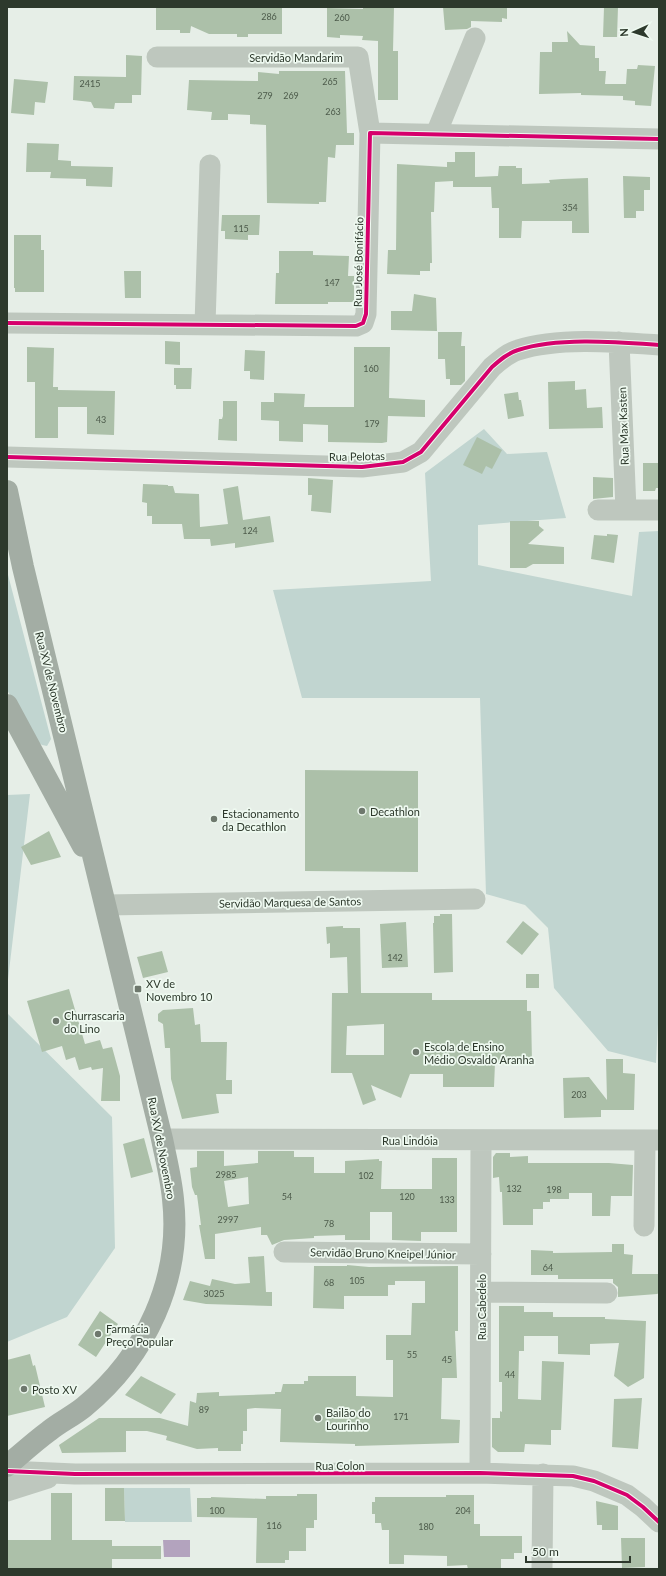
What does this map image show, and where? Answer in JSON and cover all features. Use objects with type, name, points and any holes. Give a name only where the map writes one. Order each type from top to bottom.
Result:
[{"type":"main road","name":"Rua XV de Novembro","points":[[7,491],[15,561],[68,750],[106,904],[162,1139],[169,1173],[174,1222],[170,1268],[160,1307],[144,1337],[116,1375],[84,1408],[50,1430],[7,1466]]},
{"type":"main road","name":"Rua XV de Novembro","points":[[7,704],[98,873]]},
{"type":"main road","points":[[26,738],[38,750],[48,753],[68,750]]},
{"type":"main road","name":"Rua XV de Novembro","points":[[7,1447],[50,1430]]},
{"type":"street","points":[[436,134],[475,38]]},
{"type":"street","name":"Servidão Mandarim","points":[[157,57],[358,58],[370,133]]},
{"type":"street","points":[[370,133],[659,138]]},
{"type":"street","name":"Rua José Bonifácio","points":[[7,323],[356,326],[363,323],[366,314],[370,133]]},
{"type":"street","points":[[205,325],[210,165]]},
{"type":"street","name":"Rua Pelotas","points":[[7,457],[362,467],[403,462],[424,448],[492,367],[505,357],[518,350],[545,345],[619,342],[659,345]]},
{"type":"street","name":"Rua Max Kasten","points":[[619,342],[626,510]]},
{"type":"street","points":[[598,510],[659,510]]},
{"type":"street","name":"Servidão Marquesa de Santos","points":[[106,904],[475,899]]},
{"type":"street","name":"Rua Lindóia","points":[[162,1139],[652,1140]]},
{"type":"street","name":"Rua Cabedelo","points":[[480,1474],[481,1140]]},
{"type":"street","points":[[644,1226],[652,1140]]},
{"type":"street","name":"Servidão Bruno Kneipel Júnior","points":[[284,1252],[481,1254]]},
{"type":"street","points":[[481,1292],[607,1293]]},
{"type":"street","name":"Rua Colon","points":[[7,1471],[60,1474],[543,1474],[573,1476],[610,1487],[627,1495],[643,1506],[659,1522]]},
{"type":"street","name":"Rua Colon","points":[[7,1491],[60,1474]]},
{"type":"street","points":[[542,1569],[543,1474]]},
{"type":"shaded area","points":[[484,429],[507,454],[547,452],[566,518],[478,525],[478,565],[632,596],[639,532],[659,531],[659,1004],[656,1063],[608,1051],[554,988],[548,928],[525,905],[486,894],[480,698],[302,698],[273,590],[431,581],[425,473]]},
{"type":"shaded area","points":[[7,571],[51,739],[47,746],[39,743],[7,690]]},
{"type":"shaded area","points":[[30,794],[7,988],[7,795]]},
{"type":"shaded area","points":[[7,1013],[112,1117],[115,1248],[67,1317],[7,1342]]},
{"type":"shaded area","points":[[124,1488],[190,1488],[192,1522],[125,1522]]},
{"type":"shaded area","points":[[163,1540],[190,1540],[190,1557],[164,1557]]},
{"type":"building","points":[[156,7],[282,8],[282,34],[248,34],[248,37],[237,37],[237,34],[209,34],[191,26],[190,33],[180,33],[180,30],[156,30]]},
{"type":"building","points":[[363,7],[394,7],[393,51],[398,51],[398,100],[378,100],[378,41],[362,40],[363,36],[340,35],[340,38],[327,37],[327,8],[363,9]]},
{"type":"building","points":[[443,7],[507,7],[507,19],[502,18],[502,22],[471,21],[471,27],[467,29],[445,30]]},
{"type":"building","points":[[604,7],[618,7],[617,37],[603,37]]},
{"type":"building","points":[[567,31],[580,45],[595,46],[595,58],[599,58],[599,71],[606,71],[605,84],[626,84],[627,69],[637,69],[638,65],[655,66],[651,106],[635,105],[635,101],[623,100],[623,96],[581,95],[581,93],[539,94],[540,52],[552,52],[552,42],[568,42]]},
{"type":"building","points":[[126,55],[142,56],[141,95],[132,95],[132,103],[115,103],[114,109],[94,108],[91,102],[73,100],[74,76],[126,77]]},
{"type":"building","points":[[279,71],[345,71],[347,133],[354,133],[354,145],[336,145],[335,158],[328,157],[326,202],[319,202],[319,204],[267,203],[266,125],[250,124],[250,115],[228,114],[228,120],[211,120],[212,112],[187,110],[189,80],[258,81],[258,72],[279,74]]},
{"type":"building","points":[[14,79],[48,82],[45,103],[35,102],[34,115],[11,113]]},
{"type":"building","points":[[27,143],[59,144],[58,160],[71,161],[71,166],[113,167],[112,187],[86,186],[86,179],[50,178],[51,172],[26,172]]},
{"type":"building","points":[[455,152],[475,152],[475,177],[498,176],[499,166],[516,166],[516,168],[522,168],[522,184],[550,183],[549,180],[588,178],[589,233],[572,233],[572,221],[522,221],[521,238],[499,238],[499,208],[492,208],[491,187],[453,187],[453,181],[435,182],[434,212],[431,212],[432,263],[430,263],[430,271],[420,271],[420,275],[387,274],[388,250],[396,250],[397,164],[447,167],[447,162],[455,162]]},
{"type":"building","points":[[623,176],[650,177],[650,190],[644,190],[644,211],[636,211],[636,218],[624,218]]},
{"type":"building","points":[[222,215],[260,215],[259,235],[248,235],[248,240],[225,239],[225,231],[221,231]]},
{"type":"building","points":[[14,235],[41,235],[41,250],[44,250],[44,292],[15,292]]},
{"type":"building","points":[[279,251],[313,251],[313,255],[349,256],[348,276],[354,276],[354,302],[328,302],[328,304],[275,304],[276,273],[279,273]]},
{"type":"building","points":[[124,271],[141,271],[141,298],[125,298]]},
{"type":"building","points":[[414,294],[436,298],[437,331],[391,330],[391,311],[412,311]]},
{"type":"building","points":[[438,332],[462,332],[461,346],[465,346],[465,381],[461,385],[450,385],[450,379],[446,379],[445,359],[438,359]]},
{"type":"building","points":[[165,341],[180,342],[180,365],[165,364]]},
{"type":"building","points":[[27,347],[54,348],[53,387],[58,387],[58,390],[115,391],[114,435],[87,434],[87,407],[58,407],[58,438],[35,438],[35,382],[27,382]]},
{"type":"building","points":[[354,347],[390,347],[389,398],[425,400],[425,417],[388,416],[387,442],[382,443],[328,442],[328,425],[303,424],[303,442],[279,441],[279,421],[261,420],[261,402],[274,402],[274,393],[305,394],[304,407],[354,407]]},
{"type":"building","points":[[245,350],[265,351],[264,380],[250,379],[250,371],[244,371]]},
{"type":"building","points":[[174,368],[192,368],[191,389],[176,389],[176,385],[174,385]]},
{"type":"building","points":[[575,381],[575,390],[586,389],[587,408],[602,407],[603,428],[549,429],[548,382]]},
{"type":"building","points":[[518,392],[524,416],[508,419],[504,394]]},
{"type":"building","points":[[223,401],[237,401],[237,441],[218,440],[219,419],[222,419],[223,416]]},
{"type":"building","points":[[477,437],[502,450],[492,469],[486,466],[482,474],[463,465]]},
{"type":"building","points":[[643,463],[659,463],[659,488],[656,488],[655,491],[643,491]]},
{"type":"building","points":[[593,477],[613,478],[613,497],[593,499]]},
{"type":"building","points":[[308,478],[333,480],[331,513],[311,511],[312,495],[308,495]]},
{"type":"building","points":[[143,484],[168,485],[173,486],[175,493],[199,494],[200,527],[228,524],[223,489],[238,486],[243,520],[270,516],[274,542],[235,548],[235,543],[211,546],[210,539],[184,539],[182,524],[152,524],[152,516],[147,516],[147,503],[142,502]]},
{"type":"building","points":[[510,521],[539,521],[539,526],[544,530],[528,544],[564,547],[564,564],[533,564],[526,568],[510,568]]},
{"type":"building","points":[[607,534],[618,535],[614,563],[591,559],[594,535],[607,536]]},
{"type":"building","name":"Decathlon","points":[[305,770],[418,771],[418,872],[305,871]]},
{"type":"building","points":[[49,831],[61,857],[31,865],[21,847]]},
{"type":"building","points":[[440,914],[452,914],[453,972],[434,973],[433,923],[434,916],[440,916]]},
{"type":"building","points":[[523,921],[539,934],[522,955],[506,942]]},
{"type":"building","points":[[406,922],[408,967],[382,968],[380,924]]},
{"type":"building","name":"Escola de Ensino Médio Osvaldo Aranha","points":[[343,926],[343,928],[360,928],[361,993],[432,993],[432,1000],[527,1000],[527,1011],[531,1011],[532,1063],[495,1063],[494,1087],[443,1087],[443,1074],[410,1074],[401,1098],[371,1085],[376,1100],[363,1105],[352,1073],[331,1073],[332,993],[348,993],[347,957],[330,958],[330,943],[327,944],[326,927]],"holes":[[[384,1024],[384,1055],[346,1055],[347,1026]]]},
{"type":"building","points":[[162,951],[168,972],[143,978],[137,957]]},
{"type":"building","points":[[526,974],[539,974],[539,988],[526,988]]},
{"type":"building","points":[[69,989],[85,1044],[100,1040],[103,1049],[112,1047],[120,1076],[120,1101],[101,1101],[103,1068],[92,1070],[91,1067],[79,1070],[75,1057],[66,1060],[62,1046],[42,1052],[27,1001]]},
{"type":"building","points":[[193,1008],[195,1025],[200,1024],[201,1042],[227,1042],[226,1080],[232,1080],[232,1094],[216,1094],[219,1113],[182,1119],[171,1079],[170,1048],[165,1048],[163,1024],[158,1021],[158,1014],[163,1010]]},
{"type":"building","points":[[606,1059],[623,1059],[623,1073],[635,1074],[634,1110],[601,1110],[601,1117],[564,1118],[563,1078],[589,1077],[607,1100]]},
{"type":"building","points":[[144,1138],[153,1172],[131,1178],[123,1144]]},
{"type":"building","points":[[197,1151],[224,1151],[224,1166],[258,1163],[258,1151],[294,1151],[294,1157],[314,1157],[314,1173],[345,1173],[345,1161],[379,1159],[379,1161],[382,1161],[381,1189],[432,1189],[432,1158],[457,1158],[457,1232],[421,1232],[421,1241],[392,1240],[392,1212],[370,1212],[370,1240],[345,1240],[345,1235],[314,1236],[314,1238],[284,1240],[272,1245],[267,1235],[261,1235],[261,1227],[215,1234],[215,1259],[205,1259],[199,1225],[201,1225],[197,1195],[195,1195],[192,1187],[190,1168],[197,1167]],"holes":[[[248,1177],[249,1204],[228,1207],[224,1181]]]},
{"type":"building","points":[[496,1153],[510,1153],[510,1157],[528,1156],[528,1163],[609,1163],[633,1165],[632,1196],[611,1196],[610,1216],[592,1216],[592,1193],[569,1193],[569,1199],[550,1199],[550,1202],[543,1202],[543,1209],[533,1209],[533,1225],[503,1225],[502,1192],[500,1192],[499,1177],[493,1178],[493,1157]]},
{"type":"building","points":[[612,1244],[624,1244],[624,1254],[633,1255],[632,1274],[659,1274],[659,1293],[618,1297],[618,1287],[613,1283],[613,1279],[558,1279],[558,1275],[531,1275],[531,1250],[553,1251],[553,1253],[612,1252]]},
{"type":"building","points":[[264,1256],[266,1292],[272,1292],[272,1306],[206,1304],[183,1300],[190,1281],[210,1286],[212,1279],[235,1284],[250,1283],[248,1257]]},
{"type":"building","points":[[347,1265],[369,1267],[458,1266],[458,1331],[455,1331],[457,1378],[442,1378],[441,1419],[460,1420],[459,1443],[355,1446],[355,1444],[280,1442],[281,1409],[255,1408],[247,1409],[247,1431],[243,1431],[243,1444],[241,1444],[241,1451],[218,1451],[218,1448],[197,1449],[166,1440],[167,1436],[147,1431],[126,1431],[126,1452],[62,1453],[59,1445],[99,1418],[160,1418],[188,1426],[190,1401],[196,1403],[197,1393],[219,1392],[219,1396],[275,1394],[275,1392],[281,1392],[283,1384],[304,1384],[304,1381],[308,1381],[308,1376],[356,1376],[356,1396],[393,1397],[393,1360],[386,1360],[386,1335],[411,1335],[412,1303],[425,1303],[425,1281],[395,1281],[395,1285],[388,1285],[388,1296],[344,1296],[344,1309],[313,1308],[314,1266]]},
{"type":"building","points":[[499,1306],[524,1306],[524,1312],[553,1312],[553,1317],[605,1317],[605,1319],[646,1321],[644,1378],[628,1387],[614,1376],[619,1343],[590,1344],[590,1355],[558,1354],[558,1336],[524,1336],[524,1351],[519,1351],[518,1399],[541,1400],[542,1361],[564,1362],[561,1430],[551,1430],[551,1445],[525,1444],[524,1452],[498,1452],[492,1447],[492,1418],[500,1418],[500,1411],[502,1412],[502,1382],[499,1382]]},
{"type":"building","name":"Farmácia Preço Popular","points":[[100,1311],[118,1324],[96,1357],[78,1345]]},
{"type":"building","name":"Posto XV","points":[[30,1354],[33,1366],[35,1365],[45,1407],[7,1416],[7,1360]]},
{"type":"building","points":[[141,1376],[176,1394],[161,1414],[125,1395]]},
{"type":"building","points":[[642,1398],[638,1449],[612,1447],[614,1399]]},
{"type":"building","points":[[105,1488],[124,1488],[125,1521],[105,1521]]},
{"type":"building","points":[[51,1493],[72,1493],[72,1540],[112,1540],[112,1546],[161,1546],[161,1559],[112,1559],[112,1568],[7,1569],[7,1540],[51,1540]]},
{"type":"building","points":[[297,1494],[317,1494],[317,1520],[314,1520],[314,1528],[306,1528],[306,1551],[289,1551],[289,1560],[285,1560],[285,1563],[256,1563],[257,1518],[197,1517],[197,1498],[211,1497],[266,1499],[266,1496],[297,1496]]},
{"type":"building","points":[[446,1495],[474,1495],[474,1524],[480,1524],[480,1536],[522,1536],[522,1553],[514,1553],[514,1559],[501,1559],[501,1569],[468,1569],[467,1565],[447,1566],[447,1556],[404,1555],[404,1564],[389,1564],[389,1530],[382,1530],[381,1523],[375,1523],[375,1514],[372,1514],[372,1502],[375,1502],[375,1497],[446,1497]]},
{"type":"building","points":[[596,1501],[618,1506],[618,1530],[602,1530],[602,1525],[597,1525]]},
{"type":"building","points":[[621,1538],[645,1538],[645,1567],[622,1568]]},
{"type":"cycle path","points":[[7,323],[356,326],[363,323],[366,314],[370,133],[659,139]]},
{"type":"cycle path","points":[[7,457],[362,467],[403,462],[421,452],[492,367],[514,351],[551,343],[569,342],[606,342],[659,345]]},
{"type":"cycle path","points":[[7,1471],[75,1474],[480,1473],[573,1476],[594,1481],[627,1495],[659,1522]]},
{"type":"place","name":"Decathlon","points":[[362,811]]},
{"type":"place","name":"Estacionamento da Decathlon","points":[[214,819]]},
{"type":"place","name":"XV de Novembro 10","points":[[138,989]]},
{"type":"place","name":"Churrascaria do Lino","points":[[56,1021]]},
{"type":"place","name":"Escola de Ensino Médio Osvaldo Aranha","points":[[416,1052]]},
{"type":"place","name":"Farmácia Preço Popular","points":[[98,1334]]},
{"type":"place","name":"Posto XV","points":[[24,1389]]},
{"type":"place","name":"Bailão do Lourinho","points":[[318,1418]]}]
